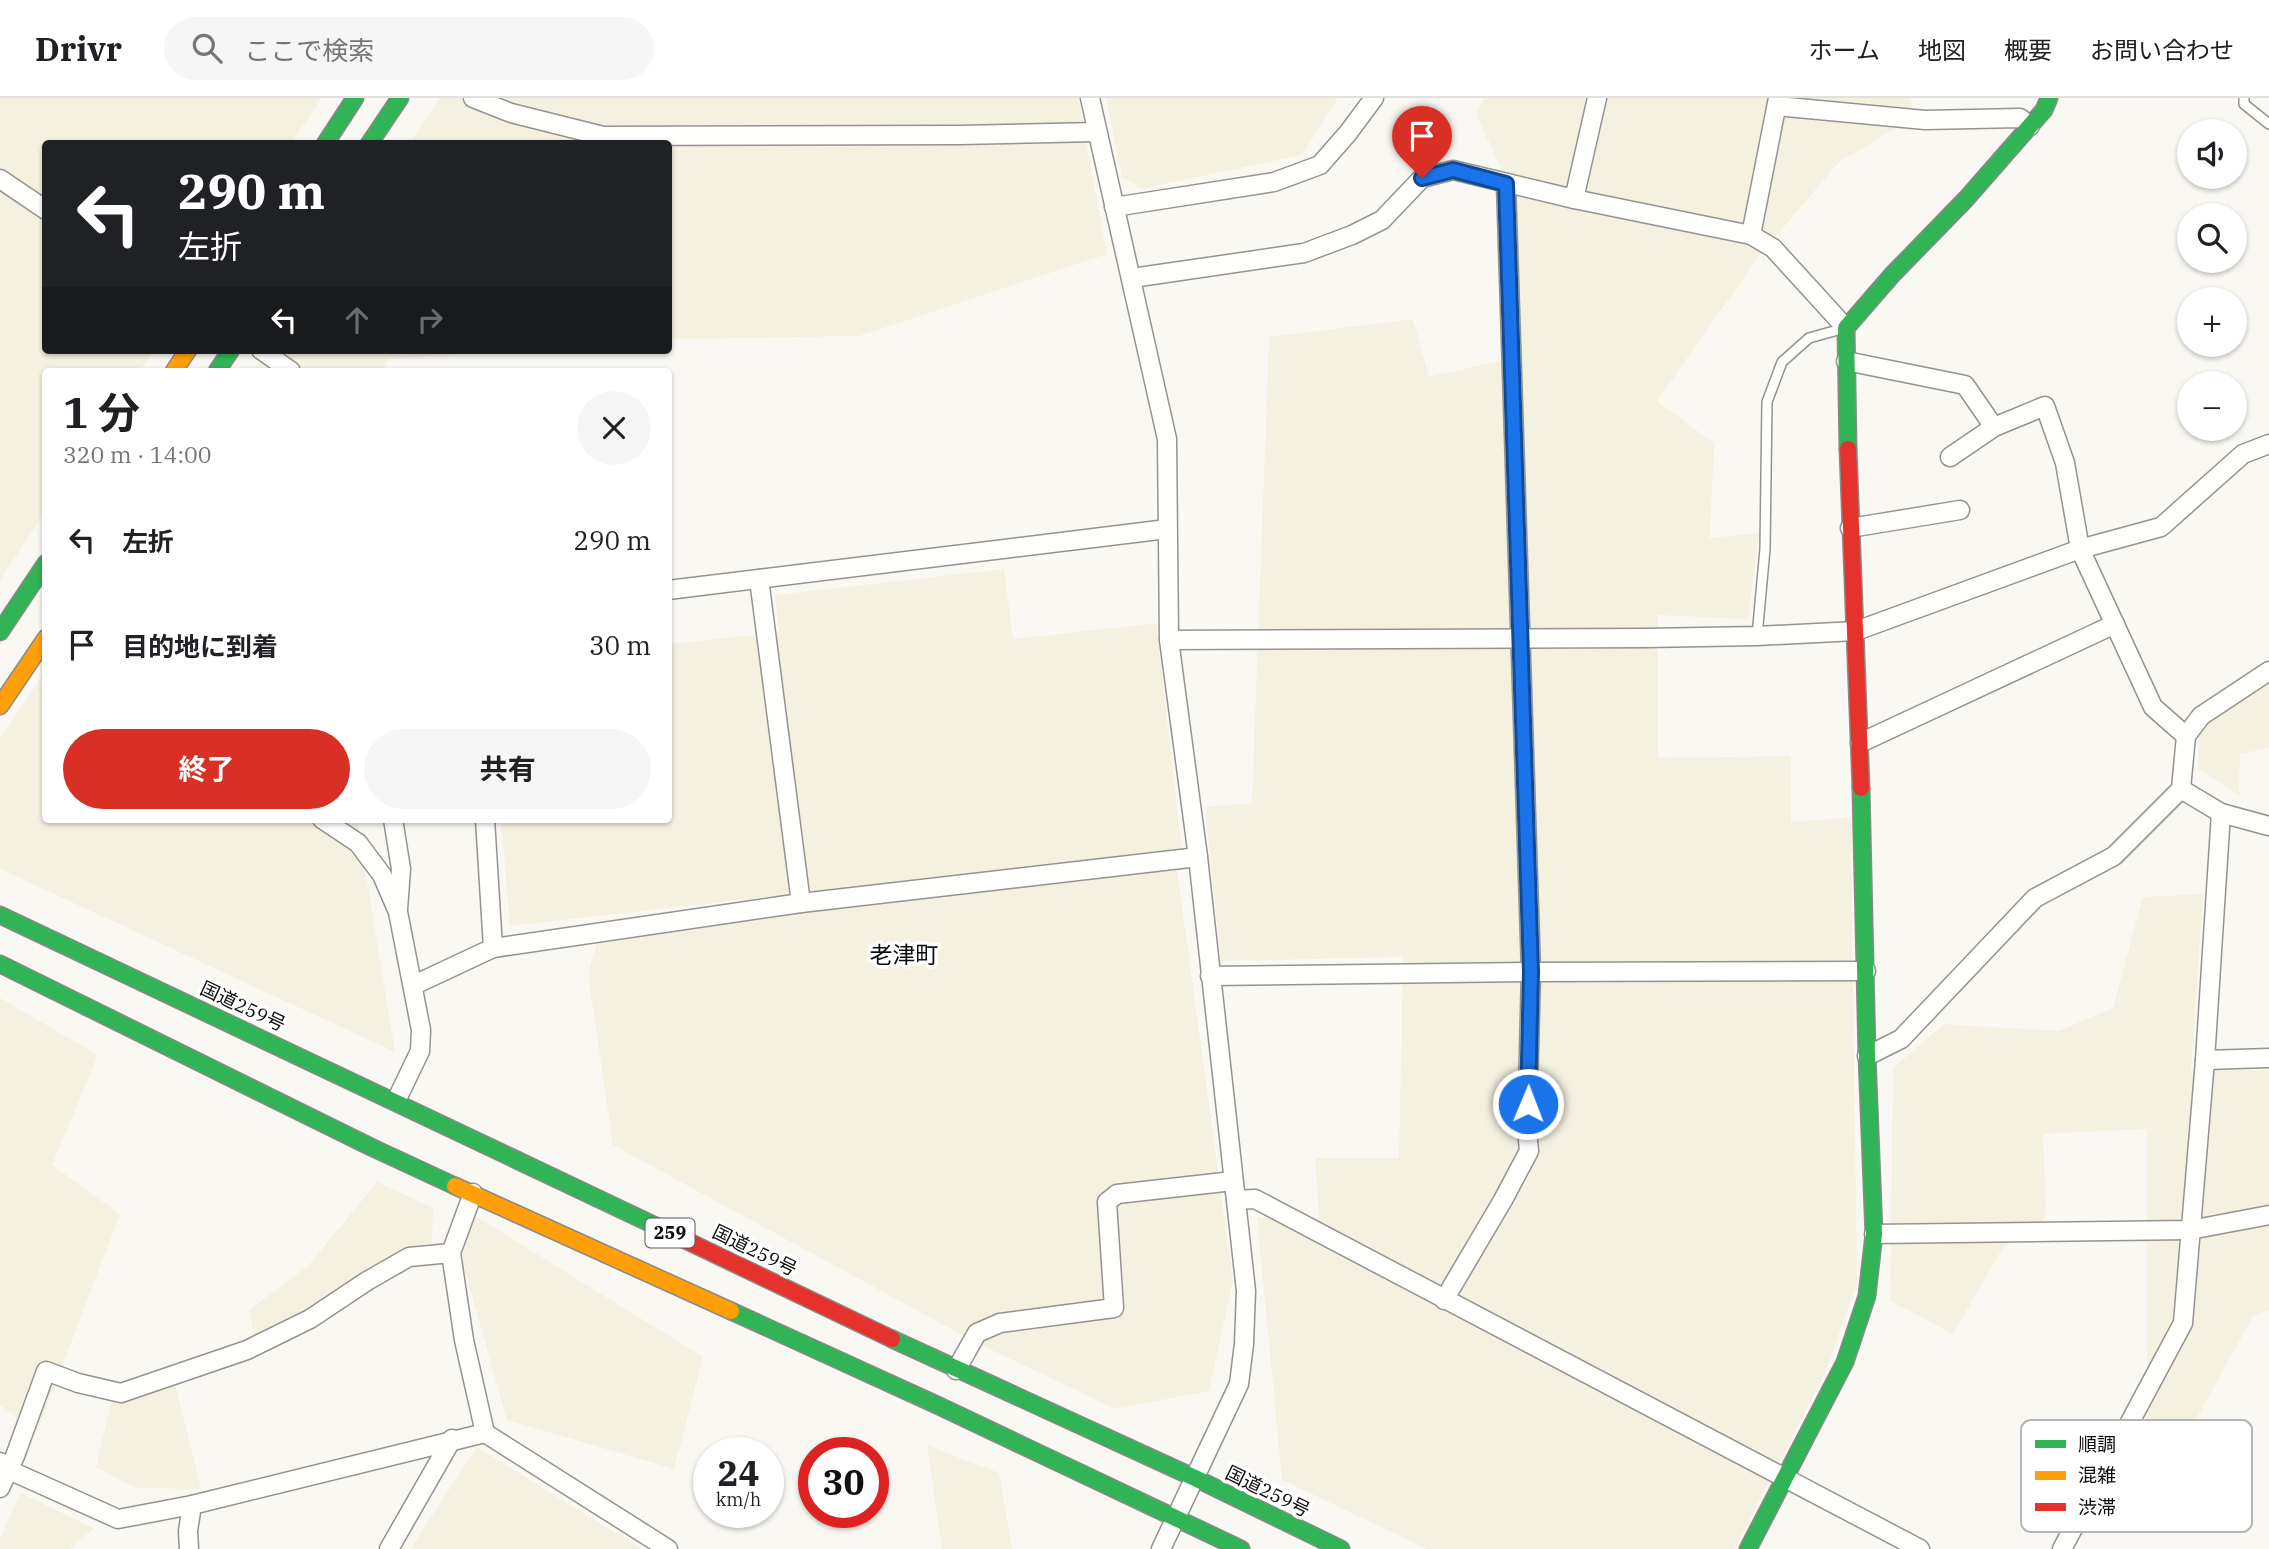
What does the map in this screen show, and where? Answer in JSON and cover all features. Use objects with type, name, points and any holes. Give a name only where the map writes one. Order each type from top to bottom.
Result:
[{"type":"main road","points":[[328,140],[355,98]]},
{"type":"main road","points":[[372,140],[400,98]]},
{"type":"main road","points":[[1748,1549],[1845,1362],[1867,1296],[1874,1234],[1860,743],[1850,528],[1846,328],[2030,126],[2044,110],[2049,98]]},
{"type":"main road","points":[[3,621],[42,568]]},
{"type":"main road","points":[[0,706],[42,644]]},
{"type":"main road","name":"国道259号","points":[[0,915],[396,1101],[956,1370],[1195,1478],[1341,1549]]},
{"type":"main road","name":"259","points":[[0,964],[373,1148],[924,1399],[1241,1549]]},
{"type":"street","points":[[473,98],[511,113],[603,136],[1097,132]]},
{"type":"street","points":[[1090,98],[1167,439],[1169,639],[1198,857],[1246,1291],[1239,1384],[1161,1549]]},
{"type":"street","points":[[1114,207],[1274,183],[1320,165],[1348,134],[1374,98]]},
{"type":"street","points":[[1574,199],[1597,98]]},
{"type":"street","points":[[1751,235],[1778,102],[1925,120],[2020,118],[2030,126]]},
{"type":"street","points":[[1132,278],[1304,253],[1352,236],[1382,220],[1422,178],[1453,170],[1574,199],[1751,235],[1773,248],[1846,328]]},
{"type":"street","points":[[0,179],[42,207]]},
{"type":"street","points":[[1444,1300],[1529,1151],[1527,1130],[1531,972],[1506,184]]},
{"type":"street","points":[[267,354],[287,368]]},
{"type":"street","points":[[1846,361],[1965,384],[1994,428]]},
{"type":"street","points":[[1950,457],[1994,428],[2046,406],[2065,463],[2080,549],[2153,707],[2186,736]]},
{"type":"street","points":[[1169,639],[1757,636],[1856,631],[2080,549],[2161,527],[2242,454],[2269,444]]},
{"type":"street","points":[[1850,528],[1960,510]]},
{"type":"street","points":[[672,590],[1167,529]]},
{"type":"street","points":[[759,579],[801,903]]},
{"type":"street","points":[[1860,743],[2115,624]]},
{"type":"street","points":[[1867,1056],[1901,1039],[2035,898],[2114,856],[2180,789],[2186,736],[2201,716],[2269,671]]},
{"type":"street","points":[[2180,789],[2221,813],[2269,826]]},
{"type":"street","points":[[2131,1420],[2183,1323],[2205,1060],[2221,813]]},
{"type":"street","points":[[328,823],[358,843],[382,876],[398,912],[421,1030],[420,1051],[396,1101]]},
{"type":"street","points":[[394,823],[401,870],[398,912]]},
{"type":"street","points":[[485,823],[493,948]]},
{"type":"street","points":[[414,985],[493,948],[801,903],[1198,857]]},
{"type":"street","points":[[1210,976],[1866,971]]},
{"type":"street","points":[[2205,1060],[2269,1058]]},
{"type":"street","points":[[956,1370],[977,1333],[1000,1323],[1114,1308],[1107,1202],[1117,1194],[1233,1181]]},
{"type":"street","points":[[473,1193],[451,1253],[464,1340],[485,1433]]},
{"type":"street","points":[[1236,1200],[1255,1199],[1920,1549]]},
{"type":"street","points":[[1874,1234],[2190,1230],[2269,1215]]},
{"type":"street","points":[[0,1488],[4,1466],[46,1371],[78,1383],[121,1393],[247,1350],[310,1319],[409,1257],[451,1253]]},
{"type":"street","points":[[4,1466],[118,1519],[192,1505],[485,1433],[668,1549]]},
{"type":"street","points":[[389,1549],[452,1440]]},
{"type":"street","points":[[190,1549],[188,1531],[192,1505]]},
{"type":"street","points":[[2063,1549],[2072,1532]]},
{"type":"lane","points":[[2244,98],[2244,104],[2269,124]]},
{"type":"lane","points":[[1757,636],[1765,549],[1767,402],[1782,362],[1809,338],[1846,328]]},
{"type":"shaded area","points":[[0,98],[322,98],[293,140],[42,140],[42,354],[151,354],[142,368],[42,368],[42,517],[0,580]]},
{"type":"shaded area","points":[[440,98],[1078,98],[1107,254],[859,336],[672,339],[672,140],[412,140]]},
{"type":"shaded area","points":[[1106,98],[1338,98],[1302,155],[1141,189],[1122,177]]},
{"type":"shaded area","points":[[1484,98],[1911,98],[1913,118],[1839,162],[1759,256],[1657,401],[1714,443],[1710,538],[1759,533],[1748,619],[1658,615],[1658,758],[1791,756],[1791,822],[1851,817],[1857,1283],[1828,1366],[1735,1549],[1427,1549],[1282,1480],[1257,1217],[1320,1228],[1315,1158],[1399,1158],[1403,957],[1221,961],[1205,807],[1252,803],[1269,337],[1413,319],[1429,377],[1508,359],[1503,172],[1476,115]]},
{"type":"shaded area","points":[[264,354],[458,354],[389,359],[385,368],[255,368]]},
{"type":"shaded area","points":[[1004,569],[1013,639],[1156,623],[1182,850],[510,926],[501,823],[672,823],[672,644],[779,632],[775,595]]},
{"type":"shaded area","points":[[42,676],[42,823],[358,823],[395,1052],[0,869],[0,738]]},
{"type":"shaded area","points":[[2269,681],[2269,748],[2240,754],[2239,795],[2198,769],[2199,728]]},
{"type":"shaded area","points":[[1177,870],[1233,1281],[1209,1391],[1115,1409],[975,1342],[613,1145],[588,974],[600,931]]},
{"type":"shaded area","points":[[2203,894],[2191,1071],[2269,1070],[2269,1310],[2253,1316],[2196,1420],[2147,1420],[2147,1129],[2043,1134],[2046,1217],[2002,1249],[1953,1334],[1890,1301],[1893,1068],[1944,1024],[2059,1031],[2113,1008],[2143,897]]},
{"type":"shaded area","points":[[0,998],[98,1055],[52,1165],[120,1214],[37,1432],[0,1405]]},
{"type":"shaded area","points":[[377,1182],[433,1208],[432,1243],[410,1247],[350,1287],[254,1335],[249,1310],[308,1266]]},
{"type":"shaded area","points":[[472,1214],[703,1357],[674,1469],[507,1420],[462,1260]]},
{"type":"shaded area","points":[[175,1384],[201,1489],[136,1488],[96,1467],[111,1403]]},
{"type":"shaded area","points":[[927,1445],[999,1473],[1012,1549],[942,1549]]},
{"type":"shaded area","points":[[477,1447],[642,1549],[410,1549]]},
{"type":"shaded area","points":[[20,1493],[94,1528],[70,1549],[0,1549],[0,1539]]},
{"type":"traffic: fast","points":[[328,140],[355,98]]},
{"type":"traffic: fast","points":[[372,140],[400,98]]},
{"type":"traffic: fast","points":[[1848,449],[1846,328],[1892,275],[1966,199],[2044,110],[2049,98]]},
{"type":"traffic: fast","points":[[219,368],[228,354]]},
{"type":"traffic: fast","points":[[0,632],[42,569]]},
{"type":"traffic: fast","points":[[1748,1549],[1845,1362],[1867,1296],[1874,1234],[1861,788]]},
{"type":"traffic: fast","points":[[0,915],[658,1227]]},
{"type":"traffic: fast","points":[[0,964],[455,1186]]},
{"type":"traffic: fast","points":[[731,1311],[1241,1549]]},
{"type":"traffic: fast","points":[[892,1339],[1195,1478],[1341,1549]]},
{"type":"traffic: slow","points":[[176,368],[185,354]]},
{"type":"traffic: slow","points":[[0,706],[42,644]]},
{"type":"traffic: slow","points":[[455,1186],[731,1311]]},
{"type":"traffic: jam","points":[[1848,449],[1861,788]]},
{"type":"traffic: jam","points":[[658,1227],[892,1339]]},
{"type":"district","name":"老津町","points":[[904,955]]},
{"type":"route","points":[[1422,178],[1453,170],[1506,184],[1531,972],[1528,1104]]}]
